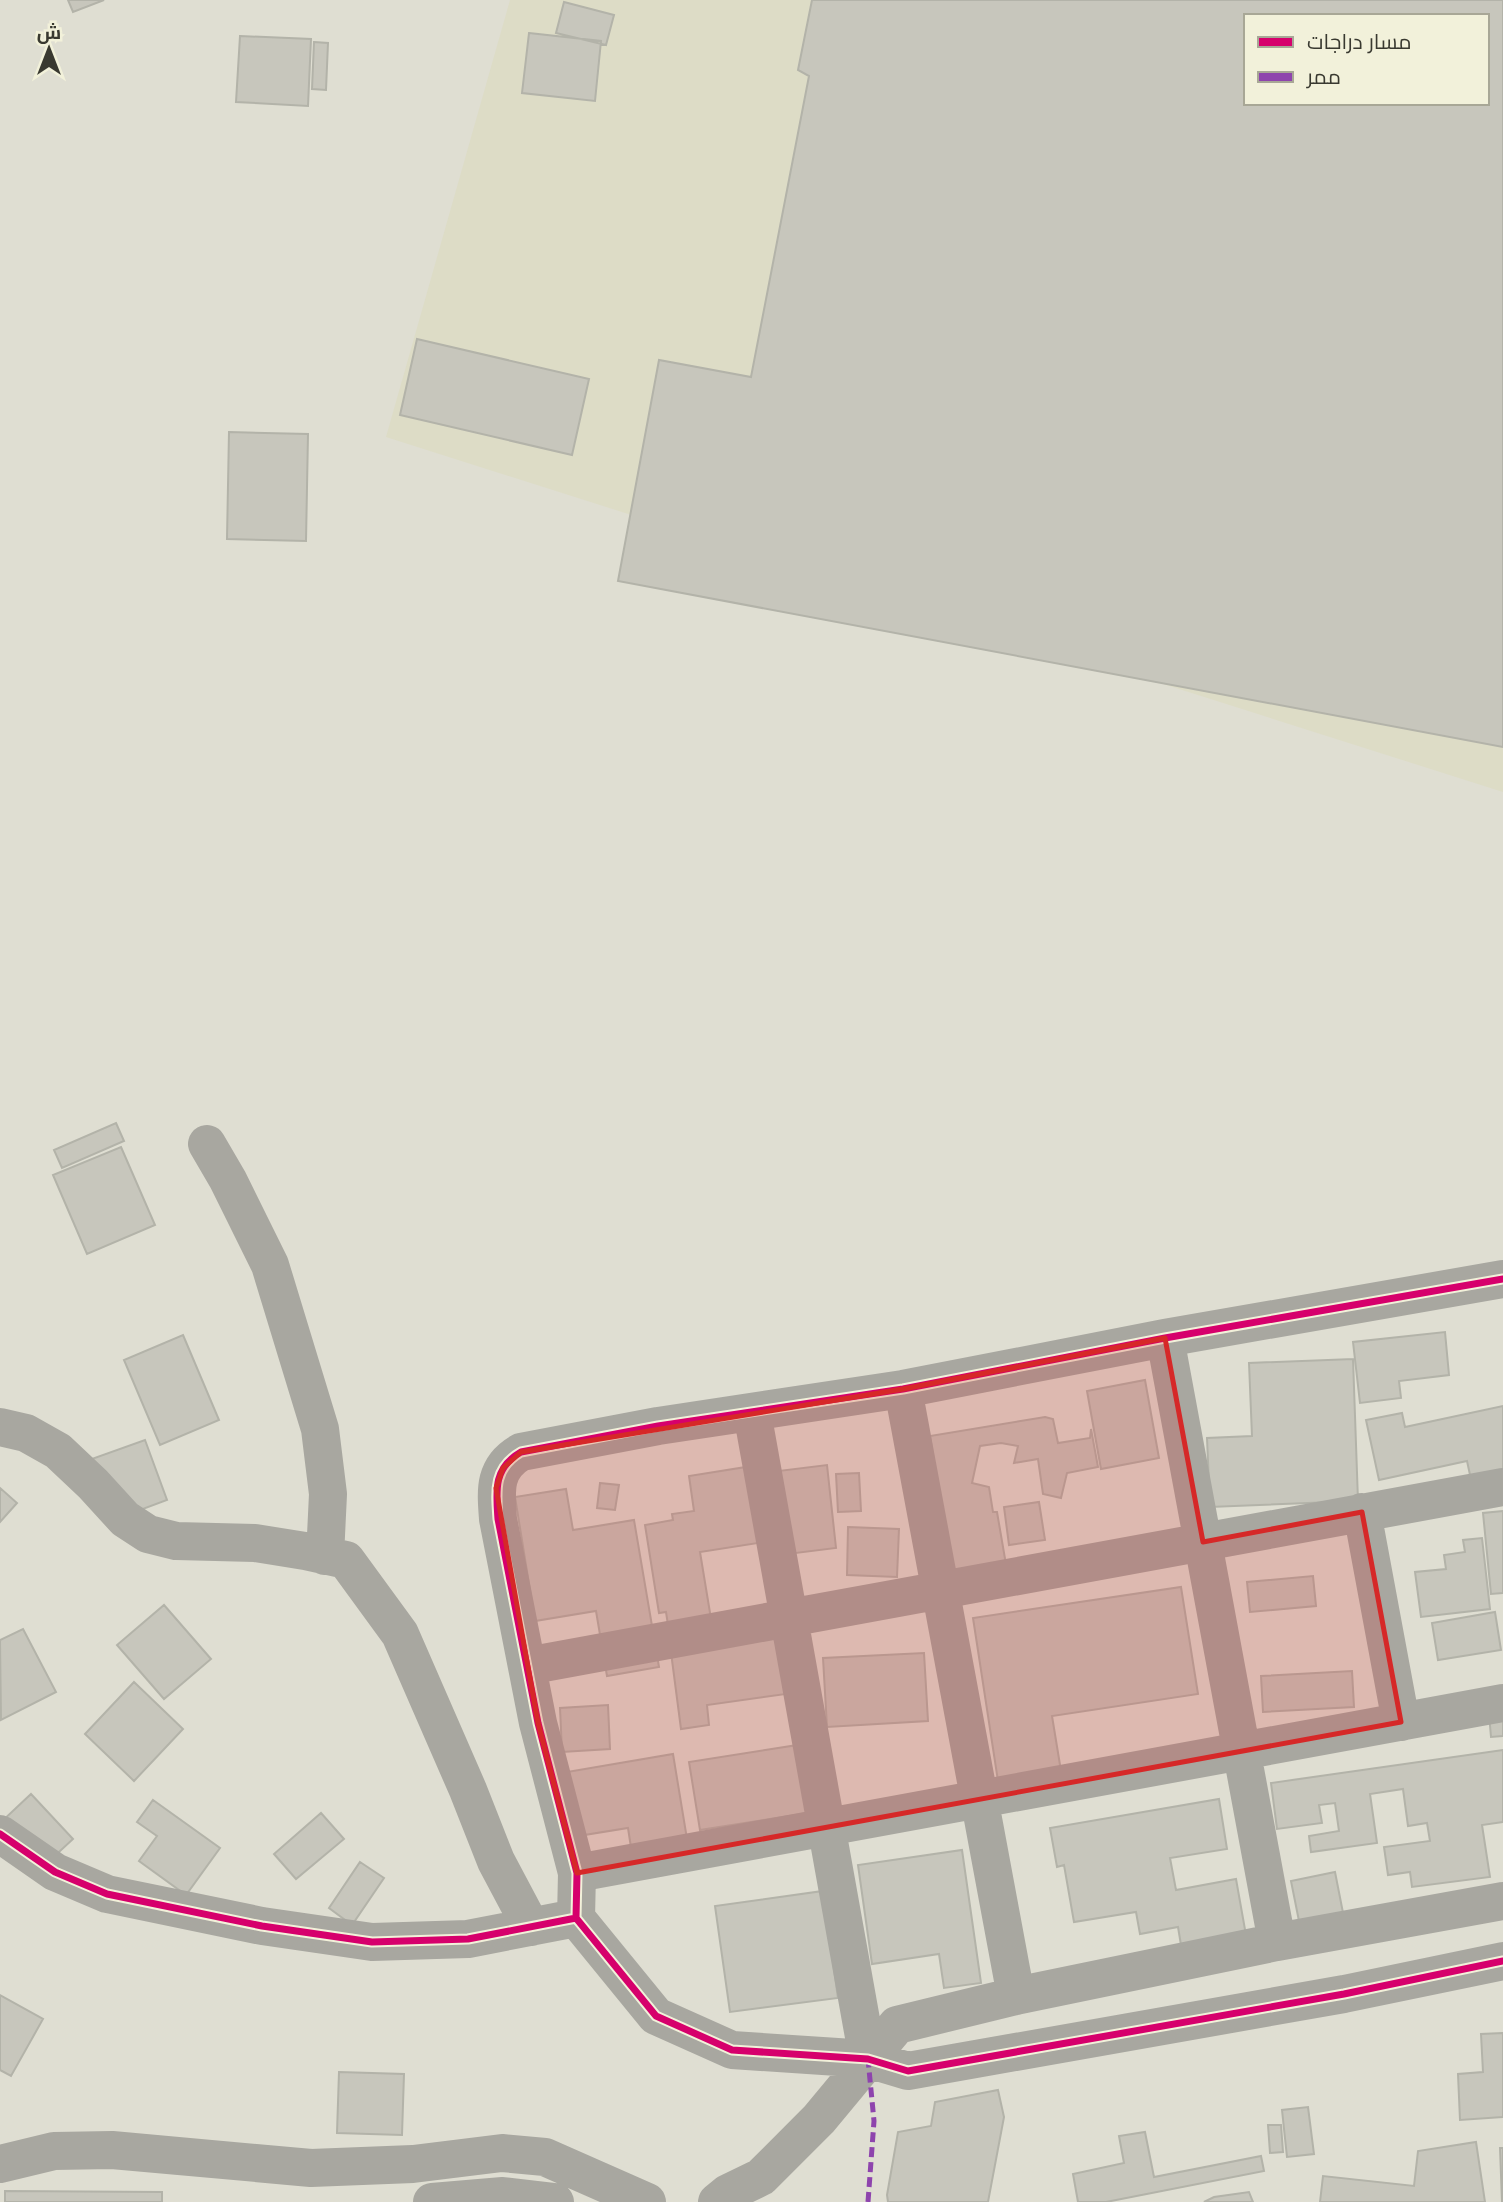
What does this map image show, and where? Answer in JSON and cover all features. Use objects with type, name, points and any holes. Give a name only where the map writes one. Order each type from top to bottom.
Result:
[{"type":"street","points":[[207,1144],[270,1265],[320,1429],[328,1494],[326,1556]]},
{"type":"street","points":[[1503,1279],[1165,1338],[903,1389],[658,1426],[521,1452],[509,1458],[496,1488],[498,1519],[538,1723],[577,1873],[576,1918],[656,2016],[733,2050],[868,2059],[908,2071],[1344,1994],[1503,1961]]},
{"type":"street","points":[[1165,1338],[1277,1942]]},
{"type":"street","points":[[903,1389],[1016,1996]]},
{"type":"street","points":[[752,1412],[868,2059]]},
{"type":"street","points":[[0,1427],[26,1433],[58,1451],[125,1519],[148,1534],[176,1541],[255,1543],[346,1560],[400,1634],[496,1861],[531,1927]]},
{"type":"street","points":[[527,1666],[1503,1486]]},
{"type":"street","points":[[1362,1513],[1401,1722]]},
{"type":"street","points":[[577,1873],[1503,1703]]},
{"type":"street","points":[[0,1834],[55,1872],[107,1894],[262,1926],[372,1942],[468,1939],[576,1918]]},
{"type":"street","points":[[717,2202],[728,2193],[761,2177],[819,2119],[897,2025],[1016,1996],[1277,1942],[1503,1901]]},
{"type":"street","points":[[0,2164],[54,2151],[112,2150],[311,2168],[413,2164],[502,2153],[545,2157],[647,2202]]},
{"type":"street","points":[[432,2202],[503,2196],[555,2202]]},
{"type":"highlighted area","points":[[1165,1338],[1203,1542],[1362,1512],[1401,1722],[577,1873],[538,1723],[496,1488],[503,1468],[521,1452],[903,1389]]},
{"type":"shaded area","points":[[510,0],[1503,0],[1503,792],[386,437]]},
{"type":"building","points":[[68,0],[104,0],[73,12]]},
{"type":"building","points":[[812,0],[1503,0],[1503,747],[618,581],[659,360],[751,377],[809,76],[798,70]]},
{"type":"building","points":[[564,2],[614,15],[606,45],[556,33]]},
{"type":"building","points":[[529,33],[601,41],[595,101],[522,93]]},
{"type":"building","points":[[240,36],[311,39],[308,106],[236,102]]},
{"type":"building","points":[[314,42],[328,43],[326,90],[312,89]]},
{"type":"building","points":[[417,339],[589,379],[572,455],[400,415]]},
{"type":"building","points":[[229,432],[308,434],[306,541],[227,539]]},
{"type":"building","points":[[116,1123],[124,1141],[62,1168],[54,1150]]},
{"type":"building","points":[[121,1147],[155,1225],[87,1254],[53,1175]]},
{"type":"building","points":[[1445,1332],[1449,1375],[1399,1381],[1401,1398],[1360,1403],[1353,1342]]},
{"type":"building","points":[[183,1335],[219,1420],[160,1445],[124,1360]]},
{"type":"building","points":[[1353,1359],[1358,1501],[1210,1507],[1207,1438],[1252,1436],[1249,1363]]},
{"type":"building","points":[[1145,1380],[1159,1458],[1101,1469],[1087,1391]]},
{"type":"building","points":[[1503,1406],[1503,1501],[1477,1507],[1467,1461],[1379,1480],[1366,1420],[1402,1413],[1405,1427]]},
{"type":"building","points":[[1045,1417],[1053,1419],[1058,1443],[1090,1438],[1091,1429],[1098,1467],[1067,1473],[1061,1498],[1043,1494],[1038,1459],[1014,1463],[1018,1446],[1001,1443],[980,1446],[972,1483],[989,1487],[993,1512],[997,1512],[1009,1582],[954,1591],[930,1436]]},
{"type":"building","points":[[145,1440],[167,1500],[108,1522],[86,1461]]},
{"type":"building","points":[[827,1465],[836,1548],[780,1555],[770,1472]]},
{"type":"building","points":[[746,1467],[758,1543],[700,1552],[713,1631],[670,1638],[666,1612],[659,1613],[645,1525],[673,1520],[672,1514],[694,1511],[689,1476]]},
{"type":"building","points":[[859,1473],[861,1511],[838,1512],[836,1474]]},
{"type":"building","points":[[600,1483],[619,1485],[615,1510],[597,1508]]},
{"type":"building","points":[[0,1488],[17,1503],[0,1522]]},
{"type":"building","points":[[566,1489],[573,1530],[634,1520],[659,1667],[607,1676],[596,1611],[535,1621],[515,1497]]},
{"type":"building","points":[[1039,1502],[1045,1540],[1009,1545],[1004,1507]]},
{"type":"building","points":[[1503,1511],[1503,1593],[1491,1594],[1483,1513]]},
{"type":"building","points":[[848,1527],[899,1529],[897,1577],[847,1575]]},
{"type":"building","points":[[1482,1538],[1490,1609],[1421,1617],[1415,1572],[1446,1569],[1444,1555],[1465,1552],[1463,1540]]},
{"type":"building","points":[[1313,1576],[1316,1606],[1250,1612],[1247,1582]]},
{"type":"building","points":[[1181,1587],[1198,1694],[1052,1716],[1061,1771],[998,1781],[973,1618]]},
{"type":"building","points":[[164,1605],[211,1659],[164,1699],[117,1645]]},
{"type":"building","points":[[1495,1612],[1501,1650],[1438,1660],[1432,1623]]},
{"type":"building","points":[[780,1623],[786,1694],[707,1705],[709,1725],[681,1729],[669,1637]]},
{"type":"building","points":[[23,1629],[56,1692],[1,1720],[0,1640]]},
{"type":"building","points":[[924,1653],[928,1721],[827,1727],[823,1658]]},
{"type":"building","points":[[1352,1671],[1354,1707],[1263,1712],[1261,1676]]},
{"type":"building","points":[[134,1682],[183,1729],[134,1781],[85,1734]]},
{"type":"building","points":[[1503,1701],[1503,1736],[1491,1737],[1488,1702]]},
{"type":"building","points":[[608,1705],[610,1749],[562,1752],[560,1708]]},
{"type":"building","points":[[804,1744],[814,1812],[700,1830],[689,1762]]},
{"type":"building","points":[[1503,1750],[1503,1822],[1482,1825],[1490,1877],[1412,1887],[1410,1872],[1388,1875],[1384,1847],[1430,1841],[1427,1823],[1408,1826],[1403,1789],[1370,1794],[1377,1843],[1311,1852],[1309,1836],[1339,1831],[1335,1803],[1319,1805],[1322,1823],[1277,1829],[1271,1783]]},
{"type":"building","points":[[673,1754],[688,1845],[632,1854],[628,1828],[578,1836],[567,1772]]},
{"type":"building","points":[[31,1794],[73,1839],[32,1877],[0,1823]]},
{"type":"building","points":[[1219,1799],[1227,1849],[1170,1858],[1176,1890],[1236,1879],[1249,1952],[1184,1963],[1178,1927],[1140,1934],[1136,1912],[1074,1922],[1064,1865],[1057,1867],[1050,1828]]},
{"type":"building","points":[[153,1800],[220,1848],[186,1895],[139,1861],[157,1836],[137,1822]]},
{"type":"building","points":[[321,1813],[344,1839],[296,1879],[274,1854]]},
{"type":"building","points":[[962,1850],[981,1983],[944,1988],[939,1954],[872,1964],[858,1865]]},
{"type":"building","points":[[360,1862],[384,1878],[352,1925],[329,1908]]},
{"type":"building","points":[[1335,1872],[1345,1923],[1301,1931],[1291,1881]]},
{"type":"building","points":[[823,1891],[838,1998],[730,2012],[715,1906]]},
{"type":"building","points":[[0,1995],[43,2019],[11,2076],[0,2070]]},
{"type":"building","points":[[1503,2033],[1503,2117],[1460,2120],[1458,2074],[1483,2072],[1481,2034]]},
{"type":"building","points":[[339,2072],[404,2074],[402,2135],[337,2133]]},
{"type":"building","points":[[998,2090],[1004,2117],[988,2202],[888,2202],[898,2132],[931,2126],[935,2102]]},
{"type":"building","points":[[1308,2107],[1314,2154],[1287,2157],[1282,2110]]},
{"type":"building","points":[[1268,2125],[1281,2125],[1283,2152],[1270,2153]]},
{"type":"building","points":[[1145,2132],[1154,2177],[1261,2156],[1264,2171],[1106,2202],[1078,2202],[1073,2174],[1124,2163],[1119,2136]]},
{"type":"building","points":[[1476,2142],[1485,2202],[1320,2202],[1323,2176],[1414,2186],[1418,2151]]},
{"type":"building","points":[[1500,2148],[1503,2148],[1503,2202],[1502,2202]]},
{"type":"building","points":[[5,2191],[162,2192],[162,2202],[5,2202]]},
{"type":"building","points":[[1249,2192],[1253,2202],[1204,2202],[1214,2197]]},
{"type":"marked path","points":[[868,2059],[874,2121],[868,2202]]},
{"type":"cycle path","points":[[0,1834],[55,1872],[107,1894],[262,1926],[372,1942],[468,1939],[576,1918],[577,1873],[538,1723],[498,1519],[498,1481],[505,1465],[512,1458],[521,1452],[658,1426],[903,1389],[1165,1338],[1503,1279]]},
{"type":"cycle path","points":[[576,1918],[656,2016],[732,2050],[868,2059],[908,2071],[1344,1994],[1503,1961]]}]
